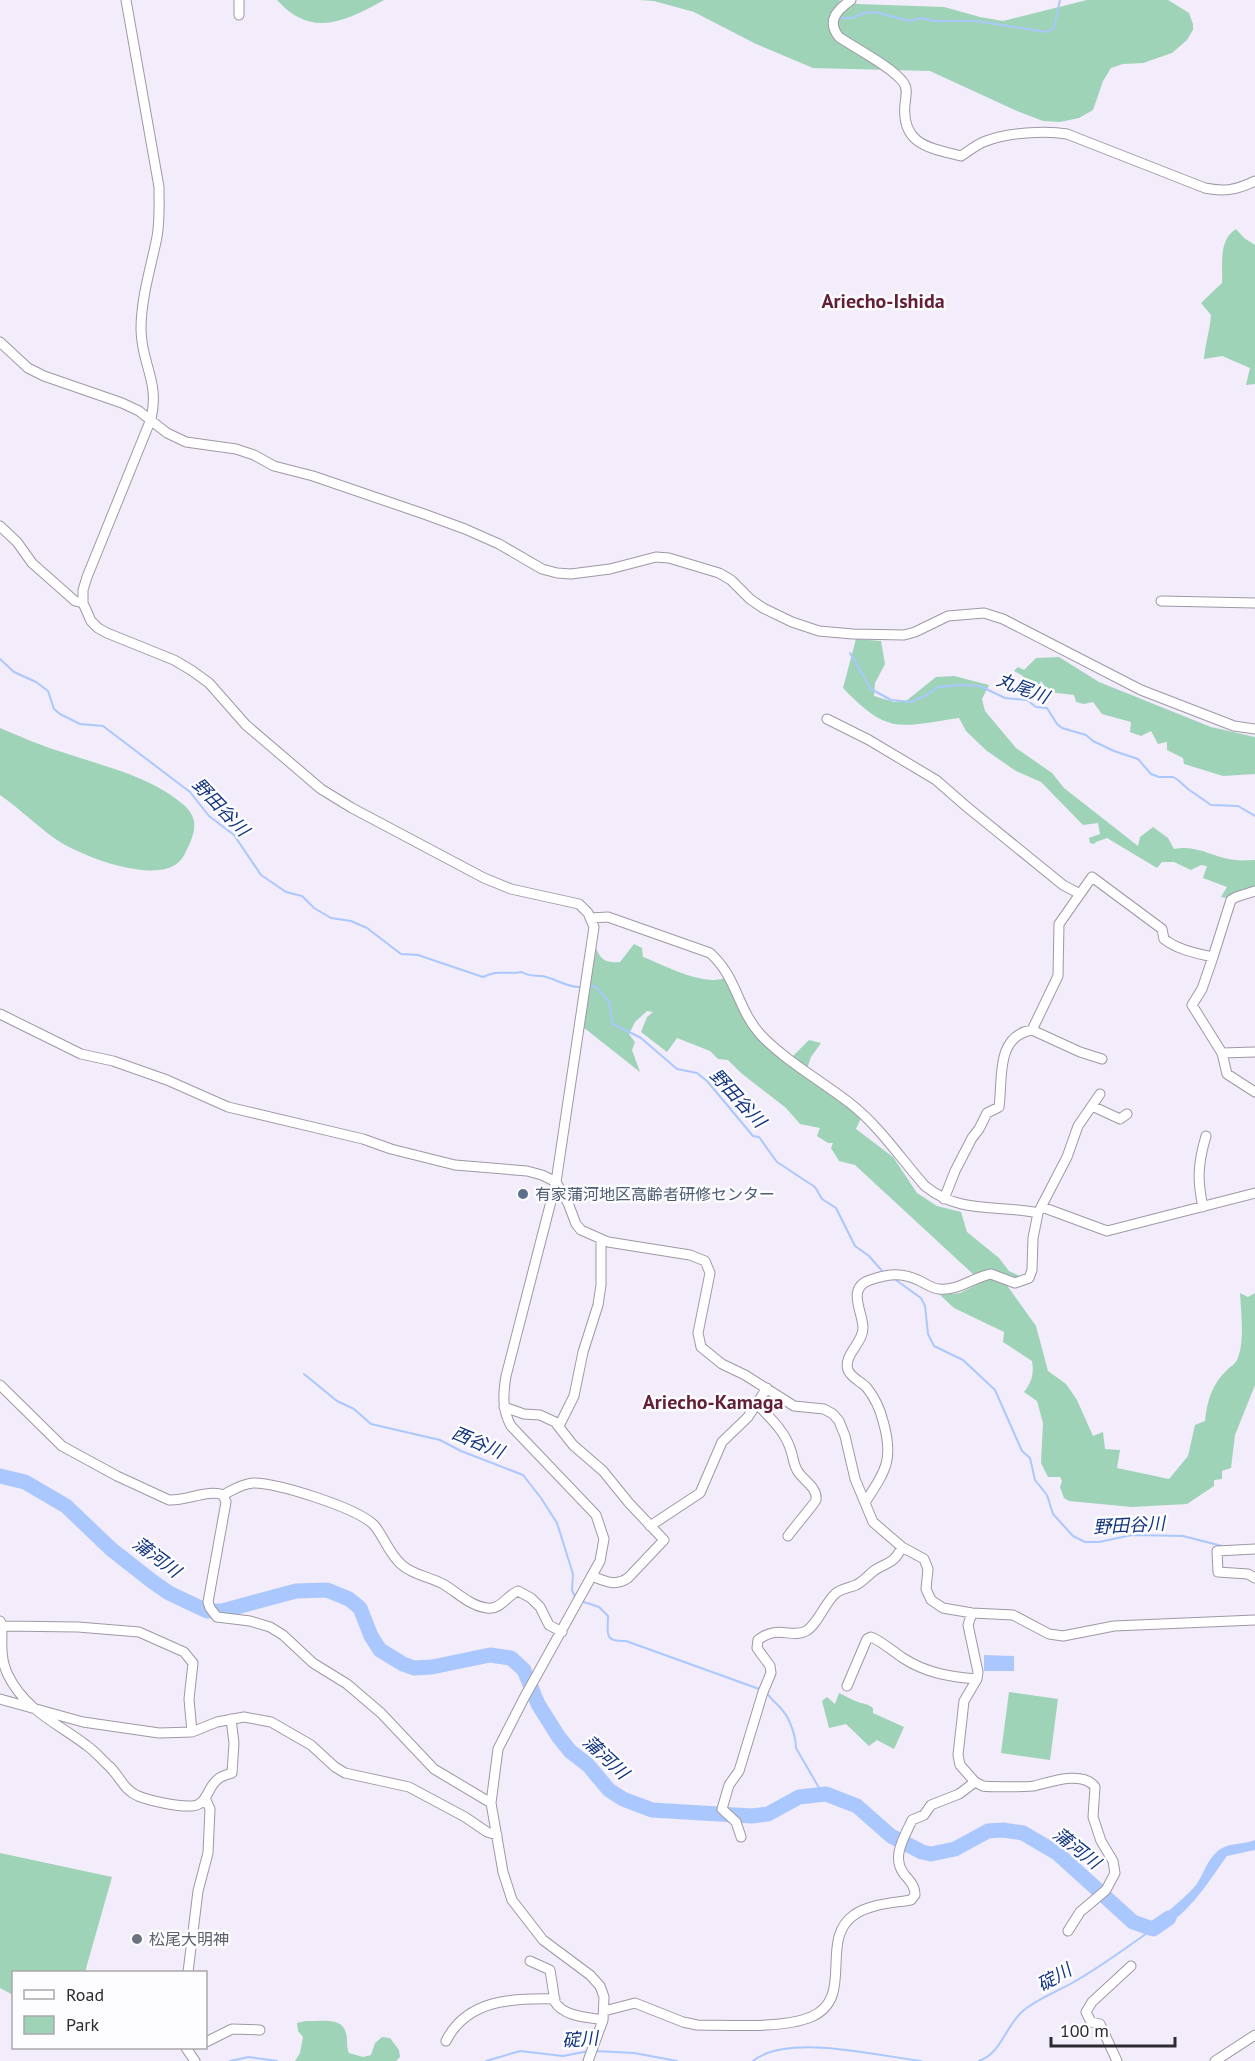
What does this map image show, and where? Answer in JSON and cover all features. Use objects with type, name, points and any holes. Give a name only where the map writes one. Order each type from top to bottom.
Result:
[{"type":"street","points":[[126,0],[159,187],[159,217],[141,329],[143,347],[154,389],[154,406],[151,419],[83,590],[83,603],[91,621],[98,628],[125,641],[174,660],[209,682],[246,725],[321,789],[352,808],[484,878],[510,889],[574,902],[583,908],[591,918],[594,927],[556,1182],[506,1376],[504,1407],[506,1418],[511,1426],[596,1515],[604,1539],[603,1549],[600,1561],[498,1749],[491,1803],[503,1872],[512,1900],[543,1940],[590,1975],[600,1986],[604,1997],[604,2016],[589,2059]]},
{"type":"street","points":[[239,0],[239,15]]},
{"type":"street","points":[[851,0],[834,16],[832,24],[834,32],[896,74],[904,83],[907,92],[904,116],[914,139],[921,145],[961,156],[985,141],[1009,136],[1058,132],[1205,188],[1220,191],[1237,189],[1255,181]]},
{"type":"street","points":[[0,342],[28,368],[44,376],[122,402],[151,419],[167,433],[186,442],[236,449],[254,455],[274,466],[313,476],[465,529],[499,544],[542,569],[557,573],[581,573],[610,569],[656,557],[669,558],[719,573],[731,580],[763,608],[792,622],[819,631],[904,635],[948,616],[984,613],[1003,619],[1141,690],[1234,726],[1255,729]]},
{"type":"street","points":[[0,526],[17,542],[32,563],[75,601],[83,603]]},
{"type":"street","points":[[1161,601],[1255,603]]},
{"type":"street","points":[[827,719],[869,740],[936,780],[1063,885],[1080,894]]},
{"type":"street","points":[[1032,1030],[1058,976],[1059,924],[1092,877],[1162,929],[1164,939],[1171,945],[1213,957]]},
{"type":"street","points":[[1255,891],[1231,900],[1202,988],[1192,1005],[1222,1053],[1227,1074],[1255,1092]]},
{"type":"street","points":[[591,918],[608,917],[710,953],[721,963],[730,977],[742,1006],[761,1035],[853,1106],[880,1132],[924,1186],[944,1199],[962,1206],[1040,1210],[1107,1231],[1255,1193]]},
{"type":"street","points":[[0,1014],[81,1054],[113,1061],[167,1080],[228,1107],[363,1139],[391,1149],[455,1165],[527,1171],[542,1175],[556,1182],[581,1230],[601,1240],[690,1255],[705,1261],[710,1273],[698,1334],[701,1347],[722,1364],[767,1388],[794,1406],[824,1409],[833,1414],[839,1421],[845,1436],[855,1479],[873,1522],[902,1547],[919,1555],[927,1563],[926,1589],[931,1600],[943,1608],[972,1613],[1013,1615],[1049,1634],[1063,1636],[1114,1626],[1255,1620]]},
{"type":"street","points":[[944,1199],[972,1138],[987,1113],[999,1107],[1002,1061],[1009,1045],[1019,1033],[1032,1030],[1080,1052],[1102,1059]]},
{"type":"street","points":[[1222,1053],[1255,1052]]},
{"type":"street","points":[[866,1501],[886,1464],[889,1453],[888,1439],[874,1397],[866,1386],[849,1372],[847,1364],[863,1329],[856,1300],[862,1284],[892,1274],[908,1275],[939,1288],[958,1286],[991,1274],[1015,1283],[1029,1278],[1032,1270],[1033,1238],[1040,1210],[1067,1157],[1078,1126],[1100,1094]]},
{"type":"street","points":[[1092,1106],[1115,1118],[1120,1119],[1127,1114]]},
{"type":"street","points":[[1203,1207],[1198,1174],[1199,1158],[1206,1136]]},
{"type":"street","points":[[559,1426],[574,1396],[583,1352],[598,1305],[601,1285],[601,1240]]},
{"type":"street","points":[[0,1384],[62,1446],[117,1476],[169,1500],[178,1501],[217,1493],[223,1495],[242,1485],[253,1483],[280,1488],[350,1510],[373,1525],[392,1555],[403,1567],[442,1584],[469,1602],[486,1608],[497,1607],[518,1591],[531,1598],[540,1607],[549,1625],[562,1632]]},
{"type":"street","points":[[650,1526],[700,1493],[722,1442],[748,1417],[767,1388]]},
{"type":"street","points":[[757,1404],[780,1429],[790,1447],[797,1471],[816,1493],[816,1503],[804,1514],[788,1536]]},
{"type":"street","points":[[504,1407],[524,1414],[547,1418],[559,1426],[573,1444],[603,1471],[664,1540],[628,1578],[615,1584],[592,1576]]},
{"type":"street","points":[[223,1495],[226,1502],[209,1593],[210,1608],[217,1617],[250,1621],[270,1627],[283,1635],[313,1663],[346,1684],[381,1713],[434,1769],[491,1803]]},
{"type":"street","points":[[741,1837],[736,1822],[722,1809],[729,1785],[739,1772],[763,1691],[771,1673],[770,1666],[756,1648],[758,1640],[777,1631],[798,1633],[807,1631],[837,1592],[860,1583],[876,1570],[891,1564],[902,1547]]},
{"type":"street","points":[[1255,1549],[1216,1551],[1218,1572],[1248,1574],[1255,1578]]},
{"type":"street","points":[[972,1613],[968,1625],[978,1672],[977,1679],[964,1701],[958,1755],[960,1765],[975,1782],[983,1786],[1032,1787],[1045,1782],[1079,1778],[1092,1782],[1095,1787],[1093,1817],[1101,1841],[1113,1861],[1115,1873],[1106,1890],[1080,1912],[1068,1931]]},
{"type":"street","points":[[192,1732],[189,1699],[193,1663],[183,1652],[138,1632],[1,1624],[1,1658],[8,1676],[34,1710],[87,1745],[116,1773],[126,1789],[138,1796],[193,1806],[206,1800],[215,1782],[221,1776],[232,1773],[234,1743],[231,1719]]},
{"type":"street","points":[[847,1686],[867,1639],[871,1637],[904,1659],[937,1674],[977,1679]]},
{"type":"street","points":[[0,1700],[83,1722],[159,1733],[192,1732],[231,1719],[256,1718],[271,1722],[311,1744],[335,1767],[345,1773],[409,1787],[465,1817],[487,1832],[497,1835]]},
{"type":"street","points":[[560,1952],[550,1970],[555,1999],[562,2010],[604,2016],[635,2003],[683,2022],[697,2025],[784,2024],[812,2017],[825,2008],[835,1988],[836,1940],[844,1923],[855,1914],[877,1905],[911,1900],[915,1895],[915,1888],[899,1867],[899,1849],[912,1820],[924,1815],[931,1805],[959,1794],[975,1782]]},
{"type":"street","points":[[188,1971],[198,1891],[208,1853],[210,1809],[206,1800]]},
{"type":"street","points":[[530,1961],[550,1970]]},
{"type":"street","points":[[1117,2061],[1100,2024],[1091,2022],[1086,2012],[1092,2002],[1131,1965]]},
{"type":"street","points":[[446,2041],[457,2023],[467,2014],[490,2003],[531,1998],[555,1999]]},
{"type":"street","points":[[207,2042],[232,2029],[260,2030]]},
{"type":"street","points":[[1215,2061],[1255,2035]]},
{"type":"green space","points":[[277,0],[384,0],[343,20],[316,23],[290,12]]},
{"type":"green space","points":[[639,0],[838,0],[858,4],[944,7],[1003,21],[1087,0],[1168,0],[1189,13],[1193,30],[1187,40],[1172,53],[1143,63],[1123,64],[1111,68],[1103,81],[1093,110],[1079,118],[1060,122],[1043,121],[1017,111],[930,71],[813,68],[756,44],[694,12],[654,1]]},
{"type":"green space","points":[[1236,229],[1255,245],[1255,384],[1246,385],[1250,368],[1222,356],[1204,359],[1211,315],[1201,303],[1222,283],[1224,246],[1230,234]]},
{"type":"green space","points":[[856,639],[881,641],[885,664],[875,683],[874,696],[894,702],[906,701],[936,677],[954,676],[989,685],[982,699],[985,711],[1016,748],[1052,773],[1064,788],[1138,846],[1140,837],[1153,827],[1168,838],[1174,849],[1190,848],[1227,859],[1255,860],[1255,887],[1227,898],[1221,897],[1227,887],[1203,878],[1207,866],[1201,865],[1191,870],[1174,862],[1162,862],[1157,868],[1107,838],[1094,844],[1090,843],[1089,838],[1100,834],[1098,823],[1083,825],[1041,782],[1016,771],[987,751],[966,731],[959,718],[908,725],[884,721],[872,714],[843,688]]},
{"type":"green space","points":[[1059,657],[1099,682],[1211,727],[1255,737],[1255,774],[1223,776],[1184,764],[1183,758],[1167,750],[1167,742],[1158,744],[1151,731],[1141,736],[1130,732],[1131,722],[1102,714],[1093,702],[1084,704],[1076,702],[1074,695],[1049,692],[1041,681],[1037,691],[1030,689],[1023,683],[1023,676],[1014,671],[1018,667],[1024,670],[1036,658]]},
{"type":"green space","points":[[0,728],[51,748],[130,774],[173,796],[189,810],[194,823],[192,838],[182,858],[175,865],[163,869],[131,868],[79,852],[54,838],[0,795]]},
{"type":"green space","points":[[634,944],[642,948],[643,957],[685,974],[708,980],[727,977],[740,1010],[760,1037],[787,1062],[809,1040],[821,1043],[811,1057],[805,1075],[846,1104],[861,1118],[856,1129],[893,1157],[917,1193],[937,1206],[961,1212],[967,1232],[999,1258],[1009,1271],[1024,1278],[1011,1279],[1006,1284],[1036,1326],[1048,1371],[1066,1384],[1077,1400],[1093,1436],[1103,1432],[1105,1449],[1120,1450],[1117,1468],[1169,1479],[1188,1456],[1195,1425],[1205,1421],[1214,1387],[1236,1361],[1239,1353],[1242,1327],[1240,1293],[1248,1297],[1255,1293],[1255,1385],[1235,1435],[1231,1468],[1222,1471],[1222,1479],[1214,1480],[1214,1486],[1187,1504],[1132,1507],[1069,1501],[1064,1498],[1060,1487],[1062,1481],[1060,1477],[1048,1477],[1041,1463],[1043,1423],[1037,1401],[1024,1392],[1032,1378],[1032,1361],[1003,1342],[1004,1332],[954,1308],[940,1295],[960,1293],[978,1284],[974,1275],[855,1165],[839,1161],[831,1148],[833,1143],[828,1143],[817,1136],[820,1128],[800,1124],[786,1108],[728,1060],[718,1059],[710,1051],[677,1038],[667,1052],[641,1032],[647,1017],[653,1012],[647,1011],[635,1022],[629,1034],[635,1042],[632,1050],[640,1072],[583,1027],[596,948],[605,960],[620,962]]},
{"type":"green space","points":[[1009,1692],[1058,1699],[1050,1760],[1001,1753]]},
{"type":"green space","points":[[839,1693],[873,1708],[873,1713],[904,1727],[894,1749],[877,1740],[869,1746],[846,1724],[829,1728],[822,1701],[827,1697],[835,1704]]},
{"type":"green space","points":[[0,1853],[112,1877],[85,1971],[12,1971],[12,1994],[0,1988]]},
{"type":"green space","points":[[329,2021],[340,2024],[346,2033],[349,2053],[363,2057],[371,2055],[375,2043],[382,2037],[390,2038],[399,2050],[400,2057],[396,2061],[295,2061],[300,2053],[303,2037],[298,2031],[297,2023]]},
{"type":"water","points":[[984,1655],[1014,1656],[1014,1671],[984,1671]]},
{"type":"water","points":[[1255,1840],[1255,1850],[1227,1856],[1185,1910],[1164,1926],[1153,1929],[1162,1917],[1196,1885],[1219,1850]]},
{"type":"waterway","points":[[841,18],[852,18],[864,13],[875,12],[910,21],[922,18],[934,21],[976,21],[1047,32],[1054,28],[1060,0]]},
{"type":"waterway","name":"丸尾川","points":[[850,653],[871,689],[891,700],[911,702],[938,687],[961,685],[980,686],[1005,698],[1027,700],[1036,707],[1047,708],[1062,728],[1086,735],[1114,751],[1138,759],[1151,774],[1159,777],[1173,777],[1211,805],[1238,806],[1255,816]]},
{"type":"waterway","name":"野田谷川","points":[[0,659],[14,672],[36,682],[48,691],[54,709],[60,714],[80,724],[103,726],[190,792],[209,816],[234,835],[261,875],[286,892],[302,896],[314,908],[331,918],[351,921],[367,928],[401,954],[418,955],[483,977],[493,973],[522,972],[581,987]]},
{"type":"waterway","name":"野田谷川","points":[[587,987],[595,986],[609,1002],[613,1024],[641,1038],[677,1069],[697,1073],[707,1081],[753,1136],[759,1137],[777,1162],[815,1187],[822,1199],[836,1208],[855,1246],[869,1256],[883,1272]]},
{"type":"waterway","name":"野田谷川","points":[[893,1278],[921,1298],[925,1306],[928,1334],[934,1346],[963,1360],[995,1390],[1022,1451],[1030,1458],[1035,1480],[1047,1495],[1053,1514],[1073,1536],[1085,1542],[1099,1542],[1132,1535],[1183,1536],[1222,1546]]},
{"type":"waterway","name":"西谷川","points":[[304,1374],[337,1401],[354,1409],[371,1424],[440,1440],[461,1451],[523,1475],[557,1523],[573,1574],[572,1590],[575,1597]]},
{"type":"waterway","name":"蒲河川","points":[[0,1476],[25,1482],[66,1506],[111,1549],[153,1582],[169,1593],[207,1611],[222,1611],[296,1591],[327,1590],[349,1599],[360,1608],[371,1636],[380,1650],[403,1664],[414,1668],[432,1667],[490,1655],[511,1658],[524,1670],[538,1704],[570,1751],[588,1765],[609,1790],[623,1799],[652,1810],[752,1816],[768,1814],[799,1797],[826,1794],[857,1806],[891,1836],[922,1852],[931,1854],[955,1849],[988,1831],[1003,1830],[1023,1833],[1057,1853],[1133,1922],[1153,1929],[1169,1918]]},
{"type":"waterway","name":"西谷川","points":[[584,1602],[599,1607],[608,1616],[608,1635],[613,1640],[626,1641],[762,1690]]},
{"type":"waterway","name":"西谷川","points":[[767,1693],[788,1719],[796,1748],[822,1793]]},
{"type":"waterway","name":"碇川","points":[[979,2061],[993,2052],[1024,2010],[1093,1970],[1153,1929]]},
{"type":"waterway","name":"碇川","points":[[753,2061],[769,2053],[788,2048],[810,2047],[859,2051],[921,2061]]},
{"type":"waterway","name":"碇川","points":[[486,2061],[520,2051],[563,2056],[589,2051]]},
{"type":"waterway","name":"碇川","points":[[595,2051],[634,2053],[677,2061]]},
{"type":"waterway","name":"碇川","points":[[230,2061],[249,2057],[277,2061]]},
{"type":"place","name":"有家蒲河地区高齢者研修センター","points":[[523,1194]]},
{"type":"place","name":"松尾大明神","points":[[137,1939]]},
{"type":"district","name":"Ariecho-Ishida","points":[[883,301]]},
{"type":"district","name":"Ariecho-Kamaga","points":[[713,1402]]}]
